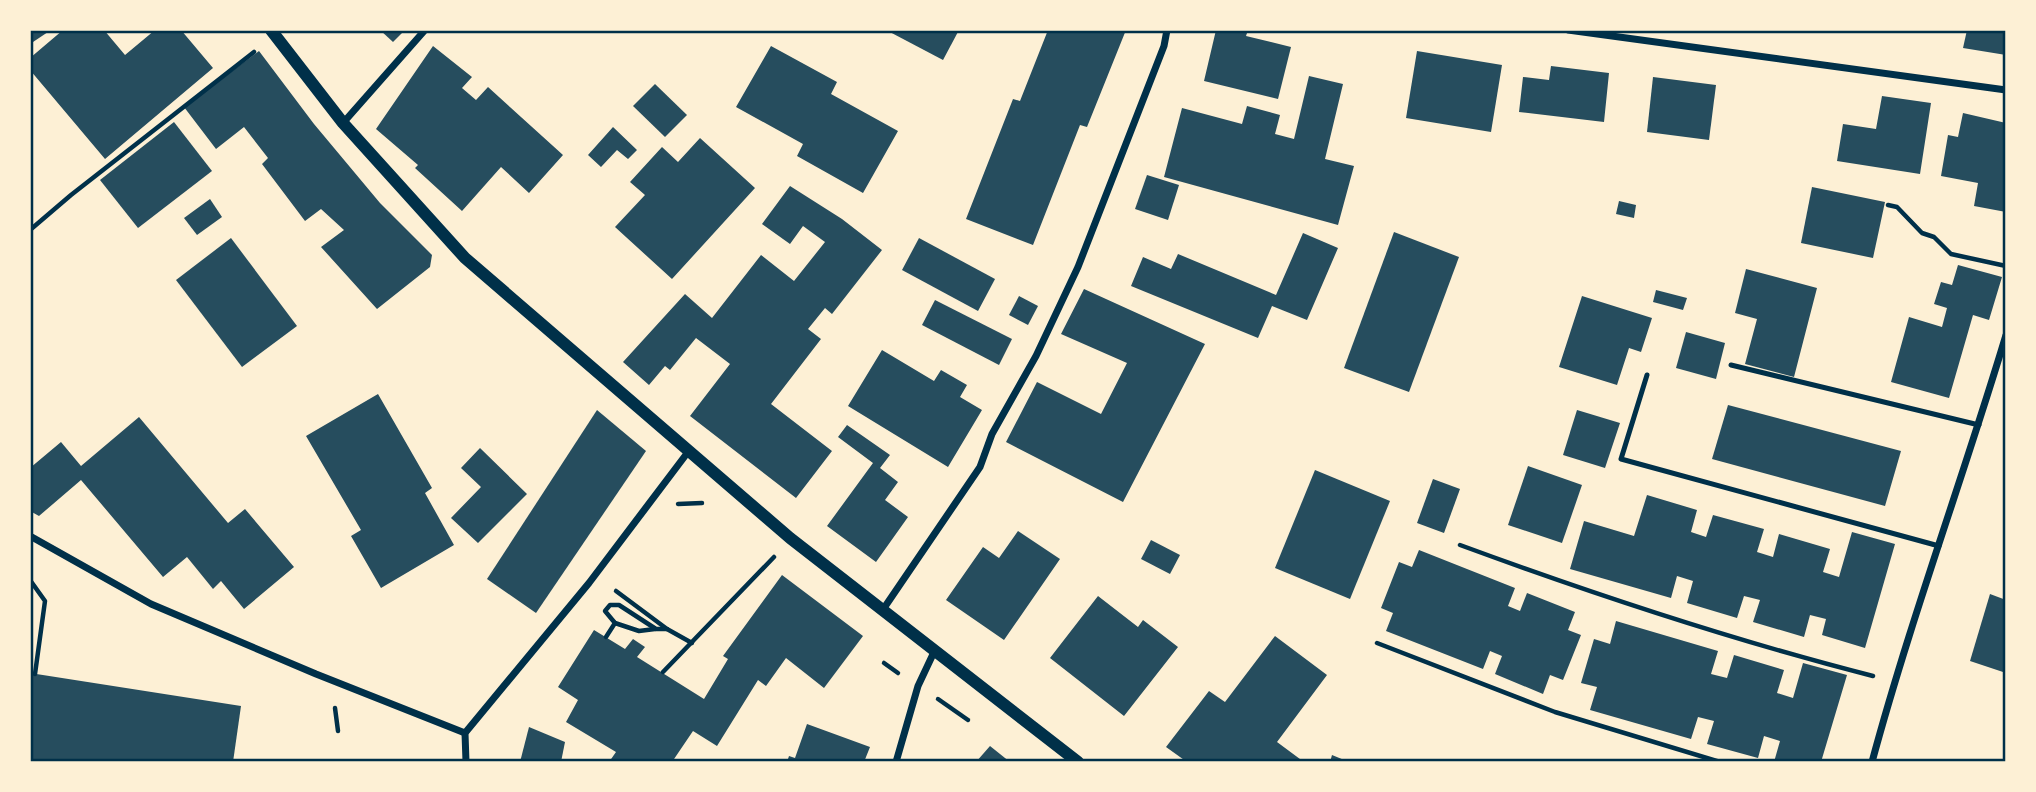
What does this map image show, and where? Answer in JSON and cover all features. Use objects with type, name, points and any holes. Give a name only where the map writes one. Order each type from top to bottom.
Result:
[{"type":"street","points":[[343,123],[425,30]]},
{"type":"street","points":[[882,611],[979,467],[992,434],[1036,356],[1078,267],[1164,46],[1167,30]]},
{"type":"street","points":[[1569,30],[2006,90]]},
{"type":"street","points":[[273,33],[343,123],[465,258],[798,545],[1078,762]]},
{"type":"street","points":[[1872,762],[1894,681],[2006,335]]},
{"type":"street","points":[[466,762],[465,733],[589,583],[688,452]]},
{"type":"street","points":[[30,536],[151,604],[465,733]]},
{"type":"street","points":[[896,762],[918,686],[934,652]]},
{"type":"lane","points":[[1731,365],[1979,425]]},
{"type":"lane","points":[[1647,375],[1621,459],[1939,546]]},
{"type":"path","points":[[30,230],[71,194],[273,33]]},
{"type":"path","points":[[1888,205],[1897,207],[1922,233],[1934,237],[1951,254],[2006,266]]},
{"type":"path","points":[[677,505],[702,503]]},
{"type":"path","points":[[1460,545],[1599,596],[1738,640],[1894,681]]},
{"type":"path","points":[[663,673],[774,557]]},
{"type":"path","points":[[30,580],[45,601],[35,674]]},
{"type":"path","points":[[616,591],[667,629],[692,643]]},
{"type":"path","points":[[656,629],[619,605],[610,605],[605,611],[615,623],[639,631],[667,629]]},
{"type":"path","points":[[606,637],[615,623]]},
{"type":"path","points":[[1377,643],[1555,712],[1720,762]]},
{"type":"path","points":[[335,704],[338,731]]},
{"type":"building","points":[[30,30],[51,30],[30,44]]},
{"type":"building","points":[[63,30],[104,30],[125,55],[155,30],[181,30],[213,68],[105,159],[30,70],[30,58]]},
{"type":"building","points":[[380,30],[405,30],[393,42]]},
{"type":"building","points":[[886,30],[959,30],[943,60]]},
{"type":"building","points":[[1048,30],[1126,30],[1087,127],[1080,125],[1033,245],[966,219],[1013,99],[1020,101]]},
{"type":"building","points":[[1216,30],[1248,30],[1246,36],[1291,47],[1278,99],[1204,81]]},
{"type":"building","points":[[1967,30],[2006,30],[2006,55],[1963,48]]},
{"type":"building","points":[[433,46],[472,77],[462,88],[476,100],[488,87],[563,155],[529,193],[501,167],[462,211],[415,168],[418,165],[376,129]]},
{"type":"building","points":[[771,46],[837,82],[831,94],[898,131],[863,193],[797,156],[803,144],[736,107]]},
{"type":"building","points":[[259,51],[314,124],[380,203],[432,255],[430,267],[377,309],[321,247],[344,230],[321,209],[305,221],[262,164],[268,158],[244,127],[216,149],[184,107]]},
{"type":"building","points":[[1417,51],[1502,65],[1491,132],[1406,118]]},
{"type":"building","points":[[1551,66],[1609,73],[1604,122],[1519,112],[1523,77],[1549,80]]},
{"type":"building","points":[[1309,76],[1343,84],[1325,159],[1354,166],[1338,225],[1164,177],[1182,108],[1242,124],[1247,106],[1280,115],[1275,134],[1294,139]]},
{"type":"building","points":[[1653,77],[1716,85],[1709,140],[1647,132]]},
{"type":"building","points":[[655,84],[687,115],[665,137],[633,106]]},
{"type":"building","points":[[1882,96],[1931,103],[1920,174],[1837,161],[1843,124],[1876,129]]},
{"type":"building","points":[[1963,113],[2006,123],[2006,212],[1974,206],[1978,183],[1941,176],[1948,135],[1958,137]]},
{"type":"building","points":[[174,122],[212,171],[138,228],[100,180]]},
{"type":"building","points":[[613,127],[637,150],[628,159],[617,150],[601,167],[588,155]]},
{"type":"building","points":[[700,138],[755,188],[672,279],[615,227],[645,195],[630,182],[662,147],[678,162]]},
{"type":"building","points":[[1147,175],[1179,185],[1168,220],[1135,209]]},
{"type":"building","points":[[790,186],[842,219],[882,250],[832,314],[825,308],[808,329],[821,339],[771,404],[832,451],[796,498],[690,416],[730,364],[696,338],[670,370],[665,366],[649,385],[623,362],[685,294],[712,318],[761,255],[794,281],[825,242],[803,226],[790,244],[762,224]]},
{"type":"building","points":[[1812,187],[1885,202],[1873,258],[1801,243]]},
{"type":"building","points":[[210,199],[222,217],[197,235],[184,218]]},
{"type":"building","points":[[1619,201],[1636,205],[1634,218],[1616,214]]},
{"type":"building","points":[[1394,232],[1459,257],[1409,392],[1344,368]]},
{"type":"building","points":[[1303,233],[1338,248],[1307,320],[1272,306],[1258,338],[1131,286],[1143,257],[1171,269],[1178,254],[1276,295]]},
{"type":"building","points":[[231,238],[297,326],[242,367],[176,280]]},
{"type":"building","points":[[919,238],[995,279],[978,311],[902,270]]},
{"type":"building","points":[[1958,265],[2002,277],[1989,320],[1973,315],[1949,398],[1891,382],[1909,317],[1942,327],[1947,308],[1934,304],[1941,282],[1952,285]]},
{"type":"building","points":[[1746,269],[1817,288],[1794,377],[1745,364],[1757,319],[1735,313]]},
{"type":"building","points":[[1084,289],[1205,344],[1123,502],[1006,442],[1037,382],[1101,414],[1127,363],[1061,334]]},
{"type":"building","points":[[1656,290],[1687,298],[1683,310],[1653,302]]},
{"type":"building","points":[[1019,296],[1038,306],[1028,325],[1009,315]]},
{"type":"building","points":[[1582,296],[1652,318],[1641,352],[1629,348],[1617,385],[1559,367]]},
{"type":"building","points":[[935,300],[1012,339],[999,365],[922,325]]},
{"type":"building","points":[[1686,332],[1725,343],[1716,379],[1676,368]]},
{"type":"building","points":[[882,350],[934,381],[941,370],[967,385],[960,397],[982,410],[948,467],[848,406]]},
{"type":"building","points":[[378,394],[432,488],[425,493],[454,545],[381,588],[351,536],[361,530],[306,436]]},
{"type":"building","points":[[1728,405],[1901,451],[1885,506],[1712,459]]},
{"type":"building","points":[[597,410],[646,451],[536,613],[487,579]]},
{"type":"building","points":[[1577,410],[1620,423],[1605,468],[1563,455]]},
{"type":"building","points":[[139,417],[228,523],[245,509],[294,567],[244,609],[221,581],[213,589],[187,557],[163,577],[81,480],[39,516],[30,511],[30,468],[61,442],[81,466]]},
{"type":"building","points":[[847,425],[890,455],[880,468],[898,482],[885,500],[908,517],[876,562],[827,526],[873,463],[838,437]]},
{"type":"building","points":[[480,448],[527,494],[478,543],[451,518],[481,487],[461,468]]},
{"type":"building","points":[[1528,466],[1582,485],[1562,543],[1508,525]]},
{"type":"building","points":[[1315,470],[1390,501],[1350,599],[1275,568]]},
{"type":"building","points":[[1433,479],[1460,489],[1444,533],[1417,523]]},
{"type":"building","points":[[1647,495],[1697,510],[1691,532],[1706,537],[1713,515],[1764,529],[1757,552],[1773,557],[1779,534],[1830,549],[1823,572],[1839,577],[1852,532],[1895,544],[1865,648],[1822,635],[1826,619],[1810,615],[1804,637],[1753,622],[1760,600],[1744,596],[1737,618],[1687,603],[1693,581],[1677,576],[1671,598],[1570,569],[1584,521],[1634,536]]},
{"type":"building","points":[[1018,531],[1060,559],[1004,640],[946,600],[983,547],[999,558]]},
{"type":"building","points":[[1151,540],[1180,555],[1170,574],[1141,559]]},
{"type":"building","points":[[1419,550],[1515,588],[1508,606],[1520,611],[1527,593],[1575,612],[1568,630],[1581,635],[1563,680],[1550,675],[1543,694],[1495,674],[1502,656],[1490,651],[1483,669],[1386,631],[1393,613],[1381,608],[1399,562],[1412,567]]},
{"type":"building","points":[[782,575],[863,636],[824,688],[786,658],[766,686],[758,680],[717,746],[693,731],[672,762],[609,762],[616,752],[566,722],[578,700],[558,687],[594,630],[625,649],[633,639],[645,647],[637,657],[704,699],[728,659],[723,656]]},
{"type":"building","points":[[1990,594],[2006,600],[2006,673],[1970,661]]},
{"type":"building","points":[[1098,596],[1138,627],[1143,620],[1178,647],[1124,716],[1050,658]]},
{"type":"building","points":[[1616,621],[1718,651],[1711,674],[1727,678],[1734,655],[1784,670],[1777,693],[1793,698],[1803,663],[1847,675],[1821,762],[1774,762],[1780,741],[1764,736],[1758,758],[1707,744],[1714,721],[1698,717],[1691,739],[1590,710],[1597,687],[1581,683],[1594,639],[1610,644]]},
{"type":"building","points":[[1275,636],[1327,675],[1277,742],[1304,762],[1187,762],[1166,747],[1209,691],[1225,702]]},
{"type":"building","points":[[30,673],[241,706],[233,762],[30,762]]},
{"type":"building","points":[[807,724],[870,747],[864,762],[787,762],[789,756],[795,758]]},
{"type":"building","points":[[529,727],[565,742],[561,762],[520,762]]},
{"type":"building","points":[[990,746],[1010,762],[976,762]]},
{"type":"building","points":[[1332,755],[1349,762],[1330,762]]}]
